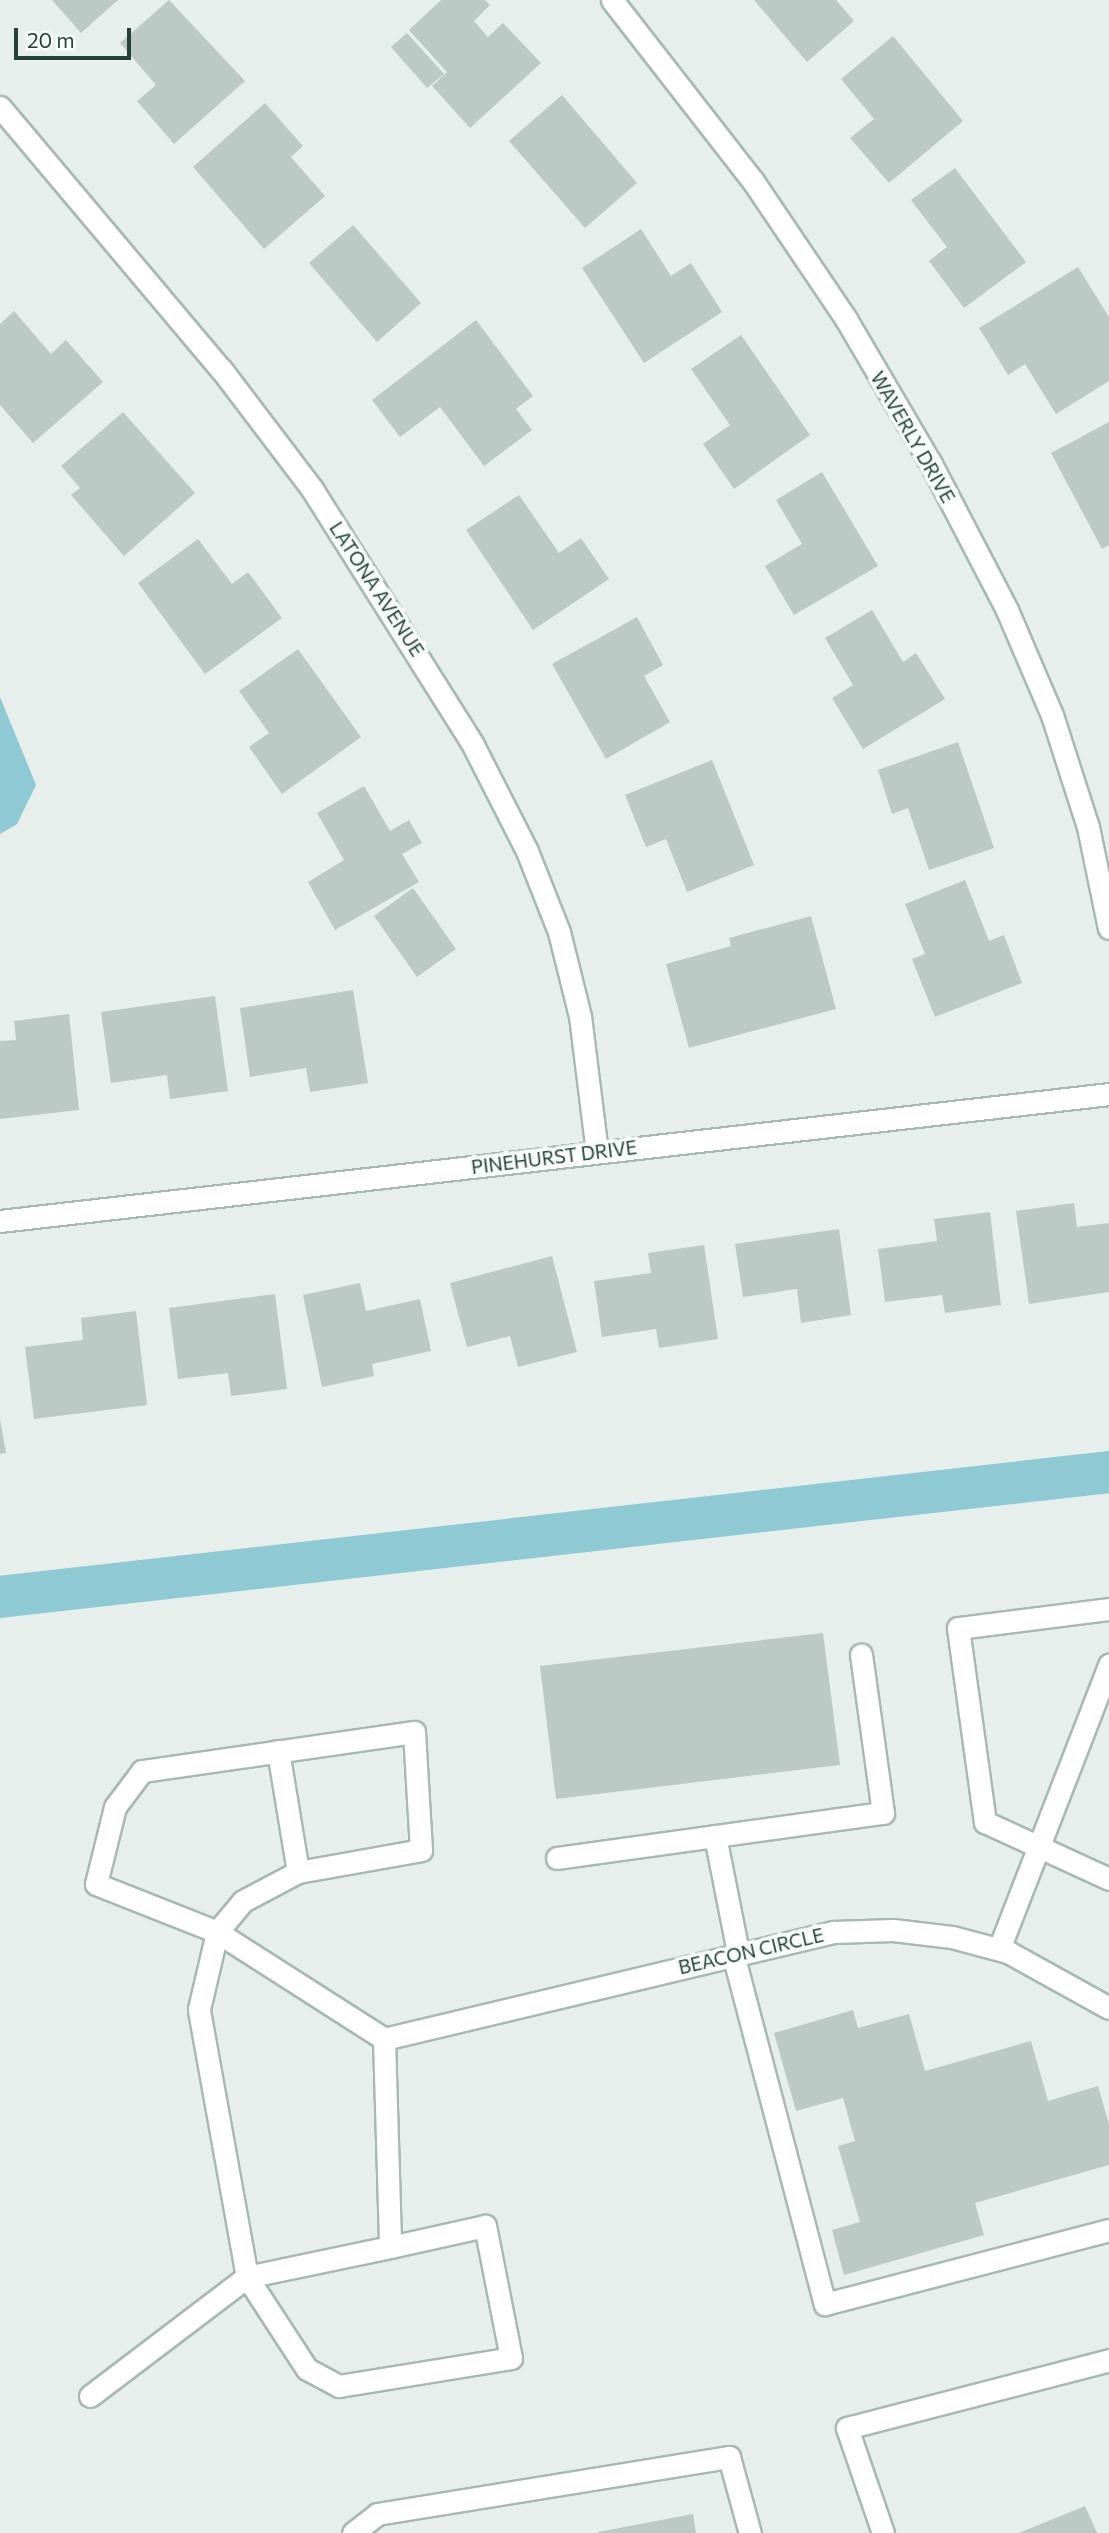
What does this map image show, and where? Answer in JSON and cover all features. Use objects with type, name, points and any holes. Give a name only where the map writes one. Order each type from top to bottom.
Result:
[{"type":"street","name":"WAVERLY DRIVE","points":[[612,0],[752,181],[846,319],[930,462],[1007,610],[1052,715],[1088,827],[1109,928]]},
{"type":"street","name":"LATONA AVENUE","points":[[0,107],[221,369],[312,489],[472,745],[527,851],[559,932],[580,1016],[597,1152]]},
{"type":"street","name":"PINEHURST DRIVE","points":[[0,1221],[1109,1094]]},
{"type":"street","points":[[1109,1609],[958,1628],[985,1822],[1037,1850],[1109,1880]]},
{"type":"street","points":[[557,1858],[883,1813],[861,1655]]},
{"type":"street","points":[[999,1950],[1109,1665]]},
{"type":"street","points":[[90,2396],[247,2277],[390,2247],[485,2226],[510,2358],[339,2386],[307,2369],[247,2277],[199,2009],[217,1932],[243,1900],[298,1872],[421,1850],[414,1732],[142,1771],[116,1807],[96,1884],[217,1932],[384,2039],[390,2247]]},
{"type":"street","points":[[278,1751],[298,1872]]},
{"type":"street","points":[[715,1836],[736,1953],[825,2304],[1109,2230]]},
{"type":"street","name":"BEACON CIRCLE","points":[[384,2039],[736,1953],[834,1932],[893,1930],[999,1950],[1036,1963],[1109,2008]]},
{"type":"street","points":[[883,2533],[847,2428],[1109,2360]]},
{"type":"street","points":[[353,2533],[377,2514],[729,2457],[750,2533]]},
{"type":"water","points":[[0,697],[36,785],[17,824],[0,834]]},
{"type":"building","points":[[52,0],[118,0],[81,33]]},
{"type":"building","points":[[169,0],[245,81],[174,144],[137,101],[156,85],[120,43]]},
{"type":"building","points":[[441,0],[485,0],[490,5],[474,21],[488,37],[503,23],[541,63],[470,128],[432,86],[447,72],[409,30]]},
{"type":"building","points":[[754,0],[836,0],[854,21],[807,62]]},
{"type":"building","points":[[407,33],[444,74],[427,88],[391,47]]},
{"type":"building","points":[[893,36],[963,121],[889,183],[850,138],[874,119],[841,79]]},
{"type":"building","points":[[562,95],[637,183],[585,228],[509,141]]},
{"type":"building","points":[[265,103],[303,146],[291,157],[325,196],[264,249],[193,167]]},
{"type":"building","points":[[955,168],[1026,262],[964,308],[929,261],[947,247],[911,200]]},
{"type":"building","points":[[353,225],[421,303],[377,342],[309,263]]},
{"type":"building","points":[[641,229],[671,276],[691,263],[722,312],[644,363],[582,268]]},
{"type":"building","points":[[1078,267],[1109,317],[1109,381],[1056,414],[1025,364],[1008,375],[979,328]]},
{"type":"building","points":[[14,311],[51,354],[66,340],[103,382],[33,443],[0,405],[0,324]]},
{"type":"building","points":[[476,320],[533,396],[516,409],[532,430],[484,466],[440,407],[400,437],[372,400]]},
{"type":"building","points":[[741,335],[810,435],[734,489],[703,444],[730,425],[691,369]]},
{"type":"building","points":[[123,412],[195,493],[124,556],[71,495],[80,488],[61,466]]},
{"type":"building","points":[[1109,422],[1109,545],[1102,549],[1051,453]]},
{"type":"building","points":[[822,472],[878,566],[794,615],[765,566],[802,544],[776,500]]},
{"type":"building","points":[[519,495],[559,553],[581,538],[609,579],[533,630],[466,530]]},
{"type":"building","points":[[198,539],[232,584],[248,572],[282,618],[205,674],[138,583]]},
{"type":"building","points":[[872,610],[903,662],[916,653],[945,699],[863,749],[832,698],[853,685],[825,638]]},
{"type":"building","points":[[637,617],[663,665],[644,676],[670,722],[606,759],[552,664]]},
{"type":"building","points":[[298,649],[361,737],[282,794],[249,747],[269,733],[239,691]]},
{"type":"building","points":[[958,742],[994,848],[929,870],[908,808],[892,814],[878,770]]},
{"type":"building","points":[[712,760],[754,865],[687,892],[666,839],[646,847],[625,795]]},
{"type":"building","points":[[364,786],[390,831],[409,820],[422,843],[402,854],[419,882],[335,930],[308,882],[344,860],[317,813]]},
{"type":"building","points":[[965,880],[989,941],[1004,935],[1022,983],[935,1017],[912,959],[925,954],[905,904]]},
{"type":"building","points":[[413,888],[456,949],[417,977],[374,916]]},
{"type":"building","points":[[811,916],[836,1009],[689,1048],[666,964],[731,946],[729,938]]},
{"type":"building","points":[[353,990],[368,1083],[310,1092],[306,1068],[250,1077],[240,1008]]},
{"type":"building","points":[[215,996],[228,1091],[170,1099],[167,1075],[111,1083],[101,1012]]},
{"type":"building","points":[[69,1014],[79,1110],[0,1119],[0,1041],[16,1040],[14,1021]]},
{"type":"building","points":[[1074,1203],[1077,1227],[1109,1223],[1109,1292],[1029,1304],[1016,1211]]},
{"type":"building","points":[[990,1212],[1001,1305],[945,1313],[942,1295],[885,1302],[878,1249],[937,1241],[934,1219]]},
{"type":"building","points":[[839,1229],[851,1315],[801,1323],[797,1289],[743,1297],[735,1244]]},
{"type":"building","points":[[704,1245],[718,1339],[659,1348],[656,1329],[602,1337],[594,1281],[651,1273],[648,1253]]},
{"type":"building","points":[[552,1256],[577,1352],[518,1367],[510,1336],[467,1347],[450,1283]]},
{"type":"building","points":[[360,1283],[366,1311],[420,1299],[431,1351],[372,1364],[374,1376],[322,1387],[303,1295]]},
{"type":"building","points":[[275,1294],[287,1389],[231,1396],[228,1373],[178,1379],[169,1308]]},
{"type":"building","points":[[136,1311],[147,1405],[34,1419],[25,1347],[83,1340],[81,1318]]},
{"type":"building","points":[[0,1419],[6,1453],[0,1454]]},
{"type":"building","points":[[823,1633],[840,1765],[556,1799],[540,1666]]},
{"type":"building","points":[[853,2010],[858,2028],[909,2014],[925,2071],[1031,2041],[1048,2101],[1098,2086],[1109,2124],[1109,2165],[975,2203],[984,2235],[844,2275],[832,2230],[860,2222],[838,2146],[855,2141],[843,2098],[796,2111],[774,2033]]},
{"type":"building","points":[[1085,2506],[1097,2533],[1019,2533]]},
{"type":"building","points":[[693,2514],[696,2533],[598,2533],[598,2532]]},
{"type":"waterway","points":[[0,1597],[1109,1472]]}]
